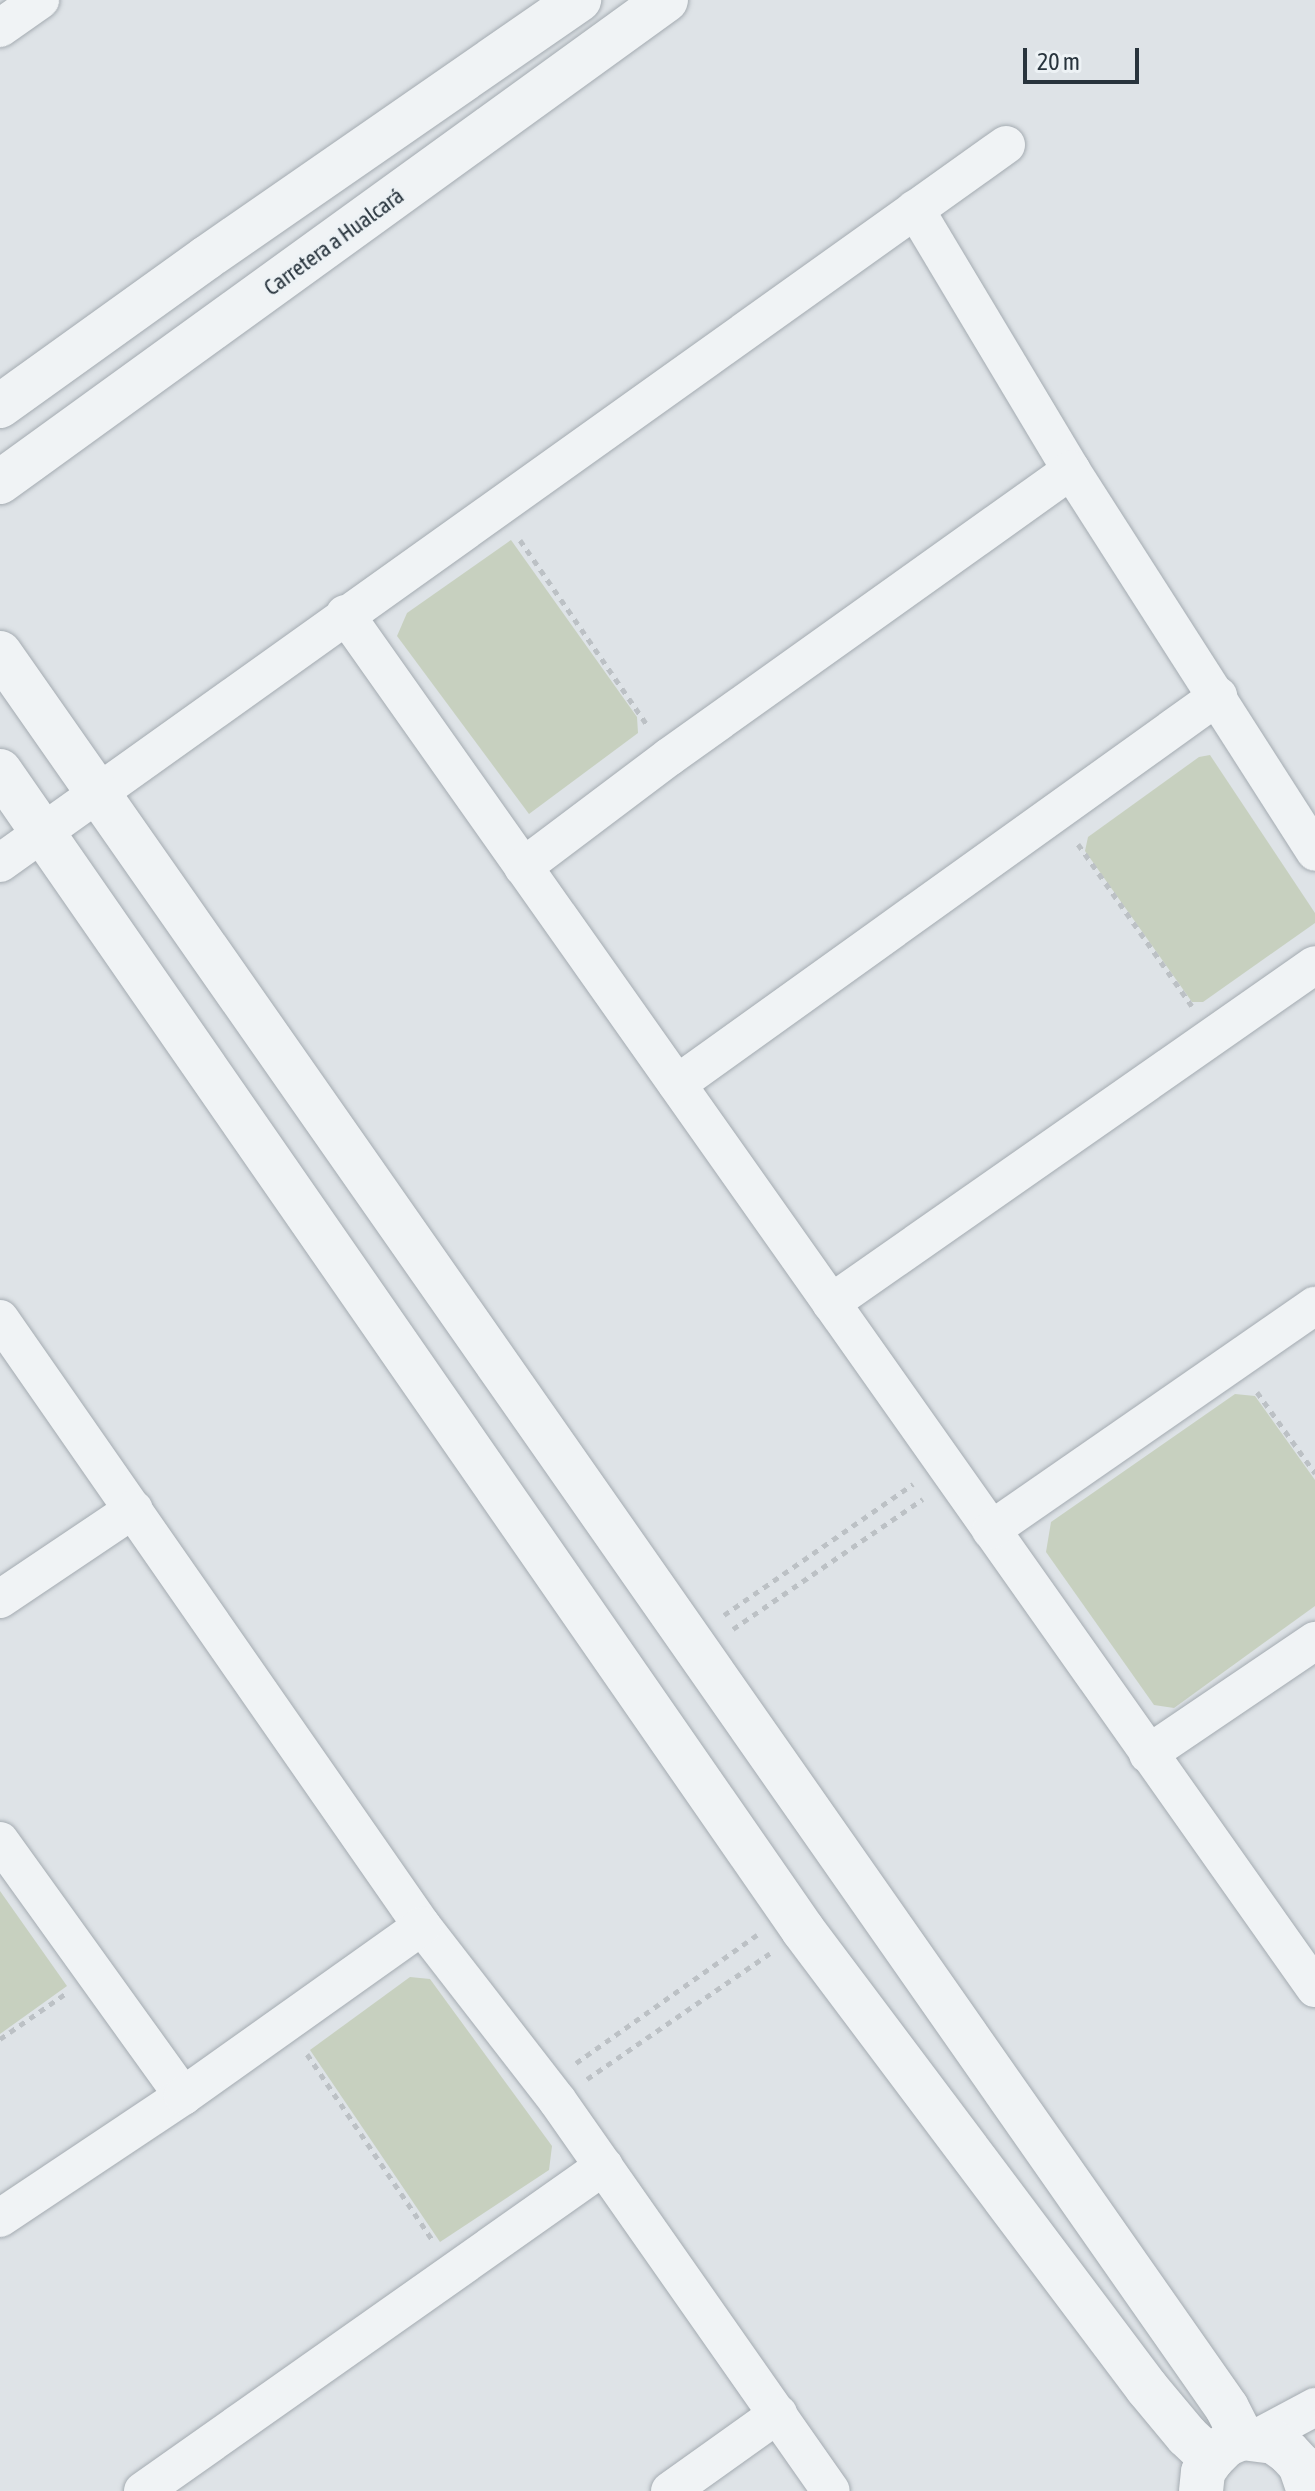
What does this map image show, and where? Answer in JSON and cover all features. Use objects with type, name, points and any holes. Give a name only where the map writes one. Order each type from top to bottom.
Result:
[{"type":"street","points":[[0,28],[40,0]]},
{"type":"street","points":[[0,406],[206,258],[579,0]]},
{"type":"street","name":"Carretera a Hualcará","points":[[0,482],[666,0]]},
{"type":"street","points":[[0,863],[1006,145]]},
{"type":"street","points":[[915,209],[1071,470],[1315,852]]},
{"type":"street","points":[[523,867],[669,757],[1071,470]]},
{"type":"street","points":[[345,614],[1315,1988]]},
{"type":"street","points":[[0,653],[1209,2382],[1217,2465]]},
{"type":"street","points":[[677,1084],[1218,696]]},
{"type":"street","points":[[0,771],[797,1920],[1147,2388],[1187,2436],[1217,2465]]},
{"type":"street","points":[[831,1303],[1315,965]]},
{"type":"street","points":[[991,1530],[1237,1363],[1315,1306]]},
{"type":"street","points":[[0,1319],[422,1926],[551,2092],[831,2491]]},
{"type":"street","points":[[0,1599],[134,1509]]},
{"type":"street","points":[[1148,1754],[1315,1641]]},
{"type":"street","points":[[0,1841],[183,2096]]},
{"type":"street","points":[[0,2218],[183,2096],[422,1926]]},
{"type":"street","points":[[143,2491],[604,2166]]},
{"type":"street","points":[[1217,2465],[1315,2407]]},
{"type":"street","points":[[670,2491],[778,2414]]},
{"type":"street","points":[[1308,2485],[1310,2437],[1315,2420]]},
{"type":"street","points":[[1217,2465],[1274,2442],[1288,2452],[1308,2485]]},
{"type":"path","points":[[497,508],[669,757]]},
{"type":"path","points":[[1056,813],[1213,1036]]},
{"type":"path","points":[[1237,1363],[1315,1473]]},
{"type":"path","points":[[695,1646],[949,1470]]},
{"type":"path","points":[[695,1646],[949,1470]]},
{"type":"path","points":[[551,2092],[797,1920]]},
{"type":"path","points":[[551,2092],[797,1920]]},
{"type":"path","points":[[0,2039],[96,1972]]},
{"type":"path","points":[[286,2022],[454,2272]]},
{"type":"green space","points":[[511,540],[637,717],[638,733],[529,814],[397,636],[407,613]]},
{"type":"green space","points":[[1210,755],[1315,913],[1315,923],[1203,1002],[1192,1002],[1085,851],[1088,837],[1199,757]]},
{"type":"green space","points":[[1235,1394],[1255,1396],[1315,1480],[1315,1606],[1174,1708],[1154,1705],[1046,1552],[1051,1522]]},
{"type":"green space","points":[[0,1891],[67,1986],[0,2034]]},
{"type":"green space","points":[[410,1977],[430,1979],[552,2146],[549,2170],[440,2242],[310,2050]]}]
